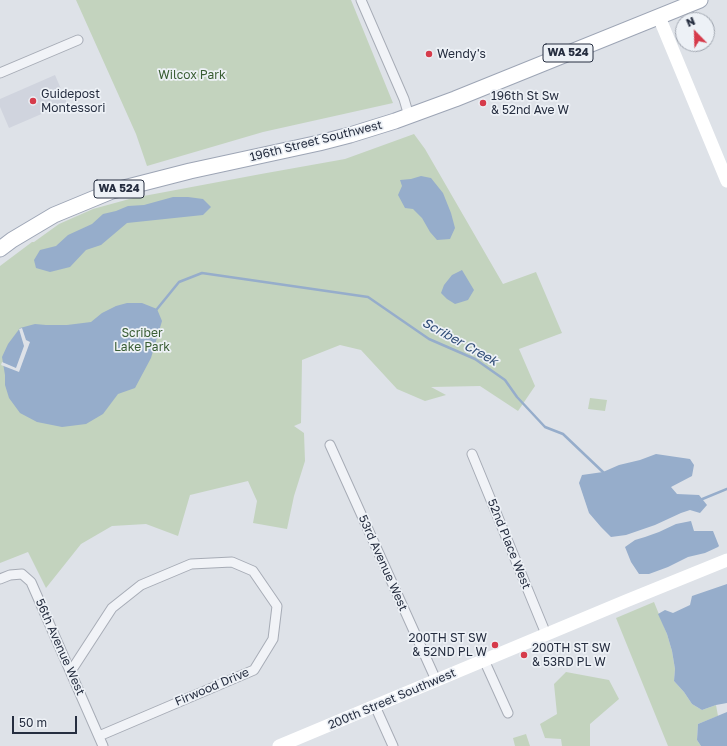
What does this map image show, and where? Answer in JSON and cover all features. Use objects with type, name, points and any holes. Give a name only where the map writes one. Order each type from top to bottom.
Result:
[{"type":"main road","name":"196th Street Southwest","points":[[0,249],[12,240],[54,215],[112,190],[331,140],[409,116],[455,99],[700,0]]},
{"type":"street","points":[[361,0],[404,99],[409,116]]},
{"type":"street","points":[[659,17],[727,181]]},
{"type":"street","points":[[0,73],[78,40]]},
{"type":"street","name":"53rd Avenue West","points":[[330,445],[436,680]]},
{"type":"street","name":"52nd Place West","points":[[472,454],[546,634]]},
{"type":"street","name":"200th Street Southwest","points":[[279,746],[727,560]]},
{"type":"street","name":"Firwood Drive","points":[[71,671],[112,608],[141,584],[192,564],[232,562],[253,571],[277,606],[273,639],[254,670],[99,736]]},
{"type":"street","name":"56th Avenue West","points":[[0,579],[10,575],[22,574],[31,582],[103,746]]},
{"type":"street","points":[[484,660],[508,713]]},
{"type":"street","points":[[375,706],[393,746]]},
{"type":"shaded area","name":"Guidepost Montessori","points":[[55,75],[67,103],[9,128],[0,107],[0,99]]},
{"type":"green space","name":"Wilcox Park","points":[[76,0],[351,0],[393,103],[263,132],[147,166],[136,134]]},
{"type":"green space","name":"Scriber Lake Park","points":[[414,134],[425,149],[503,284],[536,272],[562,333],[519,349],[535,386],[518,411],[480,386],[431,387],[446,395],[425,401],[397,389],[361,350],[340,345],[302,360],[301,423],[294,426],[304,433],[305,461],[294,496],[287,529],[253,523],[257,501],[248,481],[190,495],[178,536],[146,524],[112,526],[81,544],[46,588],[28,552],[0,563],[0,266],[59,224],[93,209],[133,198],[345,159]]},
{"type":"green space","points":[[590,398],[607,400],[605,411],[588,409]]},
{"type":"green space","points":[[654,602],[672,651],[675,669],[674,681],[692,704],[702,710],[716,705],[718,716],[698,724],[697,740],[701,746],[668,746],[616,618]]},
{"type":"green space","points":[[566,672],[609,680],[619,699],[590,724],[590,746],[562,746],[561,739],[545,738],[540,724],[557,714],[554,684]]},
{"type":"green space","points":[[526,734],[530,746],[515,746],[513,738]]},
{"type":"water","points":[[421,176],[431,178],[443,193],[455,228],[450,239],[437,240],[430,232],[422,218],[413,209],[405,208],[398,195],[402,186],[400,180]]},
{"type":"water","points":[[173,197],[203,199],[211,207],[203,215],[127,223],[101,245],[86,250],[70,267],[50,272],[36,268],[34,260],[40,250],[56,246],[68,235],[92,224],[103,214],[128,206],[144,205]]},
{"type":"water","points":[[462,270],[474,290],[468,300],[455,304],[441,293],[444,285],[452,275]]},
{"type":"water","points":[[127,303],[142,303],[157,309],[162,321],[151,358],[135,388],[118,394],[103,414],[86,424],[62,427],[37,422],[20,413],[9,398],[5,385],[2,357],[8,344],[20,328],[35,324],[67,325],[91,322],[102,313],[116,306]]},
{"type":"water","points":[[656,454],[690,459],[694,465],[692,476],[671,487],[677,494],[699,495],[707,505],[700,513],[690,510],[655,525],[626,535],[611,537],[589,513],[579,483],[582,475],[603,472],[619,465]]},
{"type":"water","points":[[691,521],[694,531],[713,531],[719,546],[705,553],[688,557],[649,574],[639,574],[631,562],[625,547],[635,540],[659,532],[676,524]]},
{"type":"water","points":[[727,584],[727,703],[702,710],[692,704],[674,681],[675,669],[672,651],[667,634],[658,614],[665,610],[673,613],[690,605],[692,596]]},
{"type":"water","points":[[727,712],[727,746],[701,746],[697,740],[698,724]]},
{"type":"pier","points":[[22,328],[26,340],[30,342],[19,372],[1,365],[2,362],[16,368],[24,346],[19,329]]},
{"type":"waterway","name":"Scriber Creek","points":[[157,309],[179,282],[202,273],[368,297],[429,339],[475,359],[505,380],[517,397],[545,427],[563,434],[604,473]]},
{"type":"waterway","name":"Scriber Creek","points":[[700,500],[727,489]]},
{"type":"place","name":"Wendy's","points":[[429,54]]},
{"type":"place","name":"Guidepost Montessori","points":[[33,101]]},
{"type":"place","name":"196th St Sw & 52nd Ave W","points":[[483,103]]},
{"type":"place","name":"200TH ST SW & 52ND PL W","points":[[495,645]]},
{"type":"place","name":"200TH ST SW & 53RD PL W","points":[[524,655]]}]
